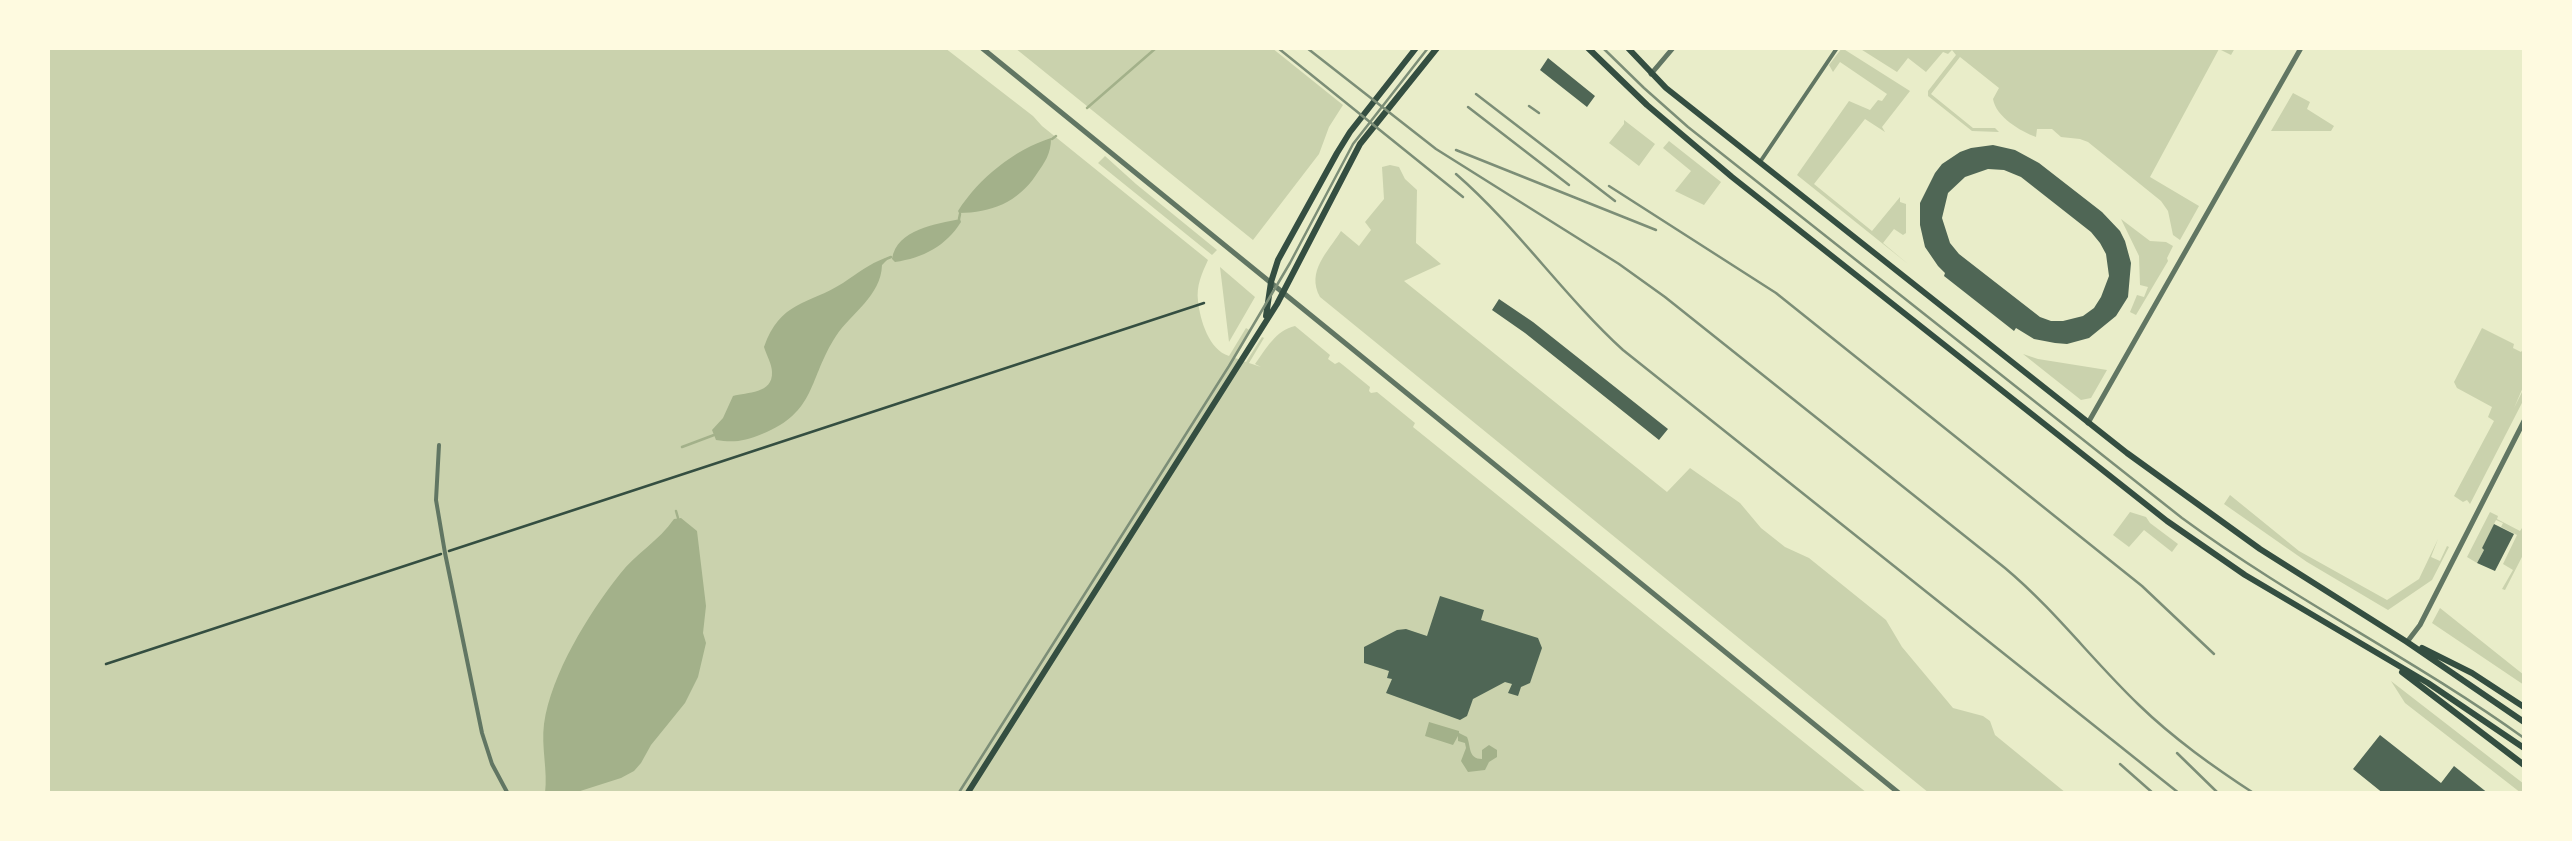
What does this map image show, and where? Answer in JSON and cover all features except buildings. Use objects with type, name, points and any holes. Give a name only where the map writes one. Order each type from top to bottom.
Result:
[{"type":"main road","points":[[1263,326],[1270,282],[1282,252],[1331,162],[1416,48]]},
{"type":"main road","points":[[967,794],[1284,293],[1352,156],[1437,48]]},
{"type":"main road","points":[[1588,48],[1686,139],[2167,521],[2245,575],[2428,683],[2524,748]]},
{"type":"main road","points":[[1628,48],[1651,74],[2088,423],[2260,550],[2407,642],[2524,722]]},
{"type":"main road","points":[[2407,642],[2449,660],[2524,706]]},
{"type":"main road","points":[[2391,662],[2524,766]]},
{"type":"street","points":[[982,48],[1900,794]]},
{"type":"street","points":[[1651,74],[1672,48]]},
{"type":"street","points":[[1760,162],[1837,48]]},
{"type":"street","points":[[2088,423],[2301,48]]},
{"type":"street","points":[[2407,642],[2420,625],[2524,421]]},
{"type":"street","points":[[438,444],[436,500],[445,553],[482,734],[508,794]]},
{"type":"path","points":[[106,664],[1204,302]]},
{"type":"shaded area","points":[[48,48],[945,48],[1208,260],[1199,285],[1199,309],[1207,333],[1222,353],[1229,356],[1246,328],[1251,331],[1235,358],[1246,362],[1262,337],[1249,363],[1261,367],[1255,364],[1272,341],[1295,326],[1330,355],[1328,359],[1343,365],[1370,387],[1371,393],[1377,392],[1415,423],[1413,427],[1867,793],[48,793]]},
{"type":"shaded area","points":[[1015,48],[1272,48],[1343,105],[1319,154],[1253,240]]},
{"type":"shaded area","points":[[1842,48],[1910,91],[1882,127],[1885,132],[1865,119],[1814,184],[1872,231],[1900,197],[1900,202],[1906,204],[1906,233],[1894,229],[1883,243],[1908,264],[1797,175],[1849,101],[1870,110],[1887,94],[1840,62],[1833,72],[1829,65]]},
{"type":"shaded area","points":[[1859,48],[2235,48],[2231,55],[2219,49],[2150,177],[2199,206],[2180,240],[2173,235],[2168,211],[2161,201],[2088,142],[2061,137],[2052,129],[2037,129],[2036,137],[2010,122],[1995,106],[1993,99],[1999,88],[1960,57],[1931,94],[1973,128],[1995,128],[1999,132],[1972,131],[1928,96],[1956,55],[1952,50],[1948,54],[1943,52],[1926,72],[1908,58],[1897,72]]},
{"type":"shaded area","points":[[2293,93],[2310,102],[2307,109],[2334,126],[2331,131],[2271,131]]},
{"type":"shaded area","points":[[1624,120],[1655,144],[1639,166],[1609,143]]},
{"type":"shaded area","points":[[1051,138],[1045,162],[1021,192],[993,208],[959,213],[976,187],[999,167]]},
{"type":"shaded area","points":[[1669,141],[1721,182],[1704,205],[1675,191],[1691,171],[1663,148]]},
{"type":"shaded area","points":[[1105,156],[1217,250],[1212,255],[1098,163]]},
{"type":"shaded area","points":[[1382,167],[1399,167],[1417,190],[1416,243],[1441,264],[1404,281],[1667,492],[1690,468],[1740,503],[1761,528],[1785,547],[1809,558],[1886,620],[1902,647],[1953,708],[1990,721],[1995,735],[2066,793],[1929,793],[1320,297],[1316,279],[1320,262],[1341,231],[1359,246],[1371,230],[1365,222],[1384,199]]},
{"type":"shaded area","points":[[960,219],[955,230],[933,250],[905,260],[892,259],[895,249],[909,234]]},
{"type":"shaded area","points":[[2121,219],[2150,241],[2173,246],[2136,315],[2130,312],[2137,295],[2144,297],[2148,287],[2140,285],[2139,256]]},
{"type":"shaded area","points":[[885,258],[877,286],[836,336],[809,393],[793,415],[750,438],[716,440],[712,430],[723,418],[733,396],[758,391],[771,379],[764,347],[778,321],[796,306]]},
{"type":"shaded area","points":[[1220,267],[1255,297],[1229,342]]},
{"type":"shaded area","points":[[2482,328],[2514,344],[2513,348],[2521,352],[2524,348],[2524,385],[2514,408],[2524,388],[2524,399],[2470,504],[2454,496],[2494,421],[2488,417],[2492,407],[2457,388],[2454,382]]},
{"type":"shaded area","points":[[2023,354],[2107,370],[2091,398],[2081,400]]},
{"type":"shaded area","points":[[2230,495],[2299,551],[2387,600],[2419,579],[2438,539],[2431,557],[2440,561],[2449,547],[2432,580],[2388,610],[2307,562],[2224,504]]},
{"type":"shaded area","points":[[2130,512],[2146,517],[2178,544],[2172,552],[2144,530],[2129,547],[2113,535]]},
{"type":"shaded area","points":[[2490,512],[2520,531],[2524,529],[2524,553],[2505,590],[2502,589],[2513,570],[2503,564],[2517,535],[2496,520],[2477,563],[2467,557]]},
{"type":"shaded area","points":[[681,518],[697,531],[706,606],[706,643],[698,677],[685,703],[634,771],[574,793],[545,793],[544,724],[563,665],[584,625],[620,574],[674,519]]},
{"type":"shaded area","points":[[2440,608],[2524,675],[2524,685],[2432,623]]},
{"type":"shaded area","points":[[2391,681],[2524,784],[2524,793],[2405,703]]},
{"type":"shaded area","points":[[1429,722],[1467,737],[1474,757],[1482,759],[1482,750],[1489,745],[1497,750],[1497,757],[1485,770],[1468,772],[1461,761],[1465,743],[1458,741],[1458,736],[1453,745],[1425,736]]},
{"type":"waterway","points":[[1087,108],[1156,48]]},
{"type":"waterway","points":[[1052,139],[1056,136]]},
{"type":"waterway","points":[[959,219],[960,214]]},
{"type":"waterway","points":[[886,259],[891,257]]},
{"type":"waterway","points":[[682,447],[714,435]]},
{"type":"waterway","points":[[676,511],[678,518]]},
{"type":"tram line","points":[[958,794],[1229,366],[1290,263],[1353,144],[1428,48]]},
{"type":"tram line","points":[[1603,48],[1688,127],[2182,518],[2524,738]]},
{"type":"railway","points":[[1278,48],[1463,197]]},
{"type":"railway","points":[[1307,48],[1436,149],[1665,297],[2005,568],[2152,717],[2255,794]]},
{"type":"railway","points":[[1476,94],[1615,201]]},
{"type":"railway","points":[[1529,106],[1539,113]]},
{"type":"railway","points":[[1468,107],[1569,185]]},
{"type":"railway","points":[[1456,150],[1656,230]]},
{"type":"railway","points":[[1456,174],[1623,350],[2180,794]]},
{"type":"railway","points":[[1609,186],[1776,293],[2142,586],[2214,654]]},
{"type":"railway","points":[[2177,753],[2219,794]]},
{"type":"railway","points":[[2120,764],[2154,794]]}]
